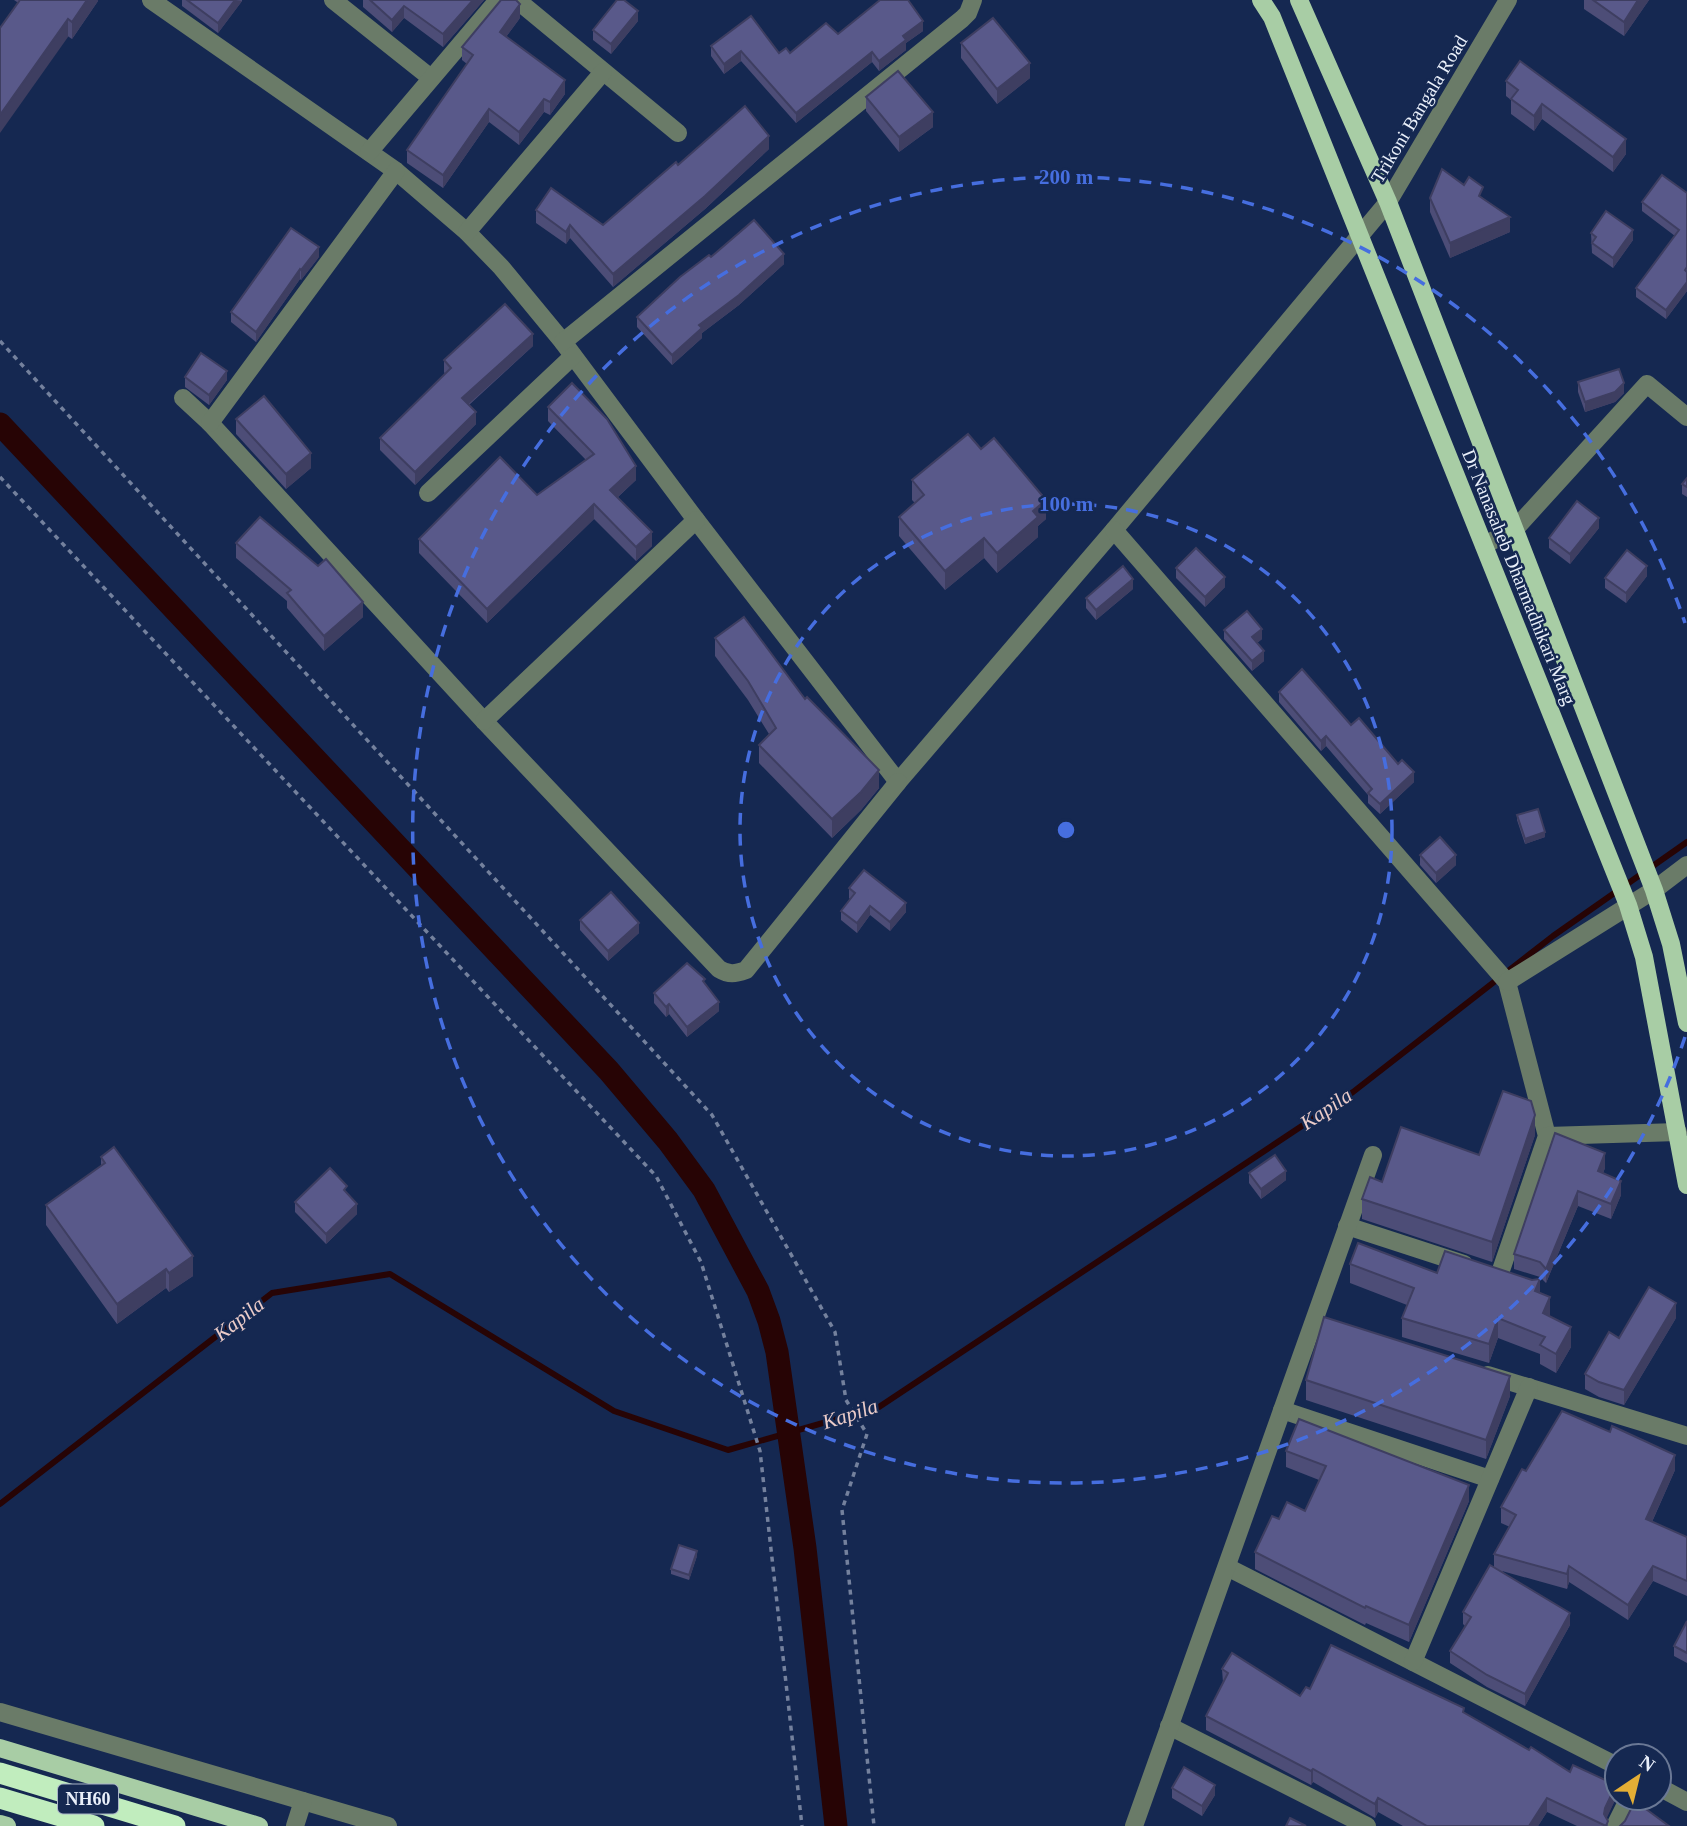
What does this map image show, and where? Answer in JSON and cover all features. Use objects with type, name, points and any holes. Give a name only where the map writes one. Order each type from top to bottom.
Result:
[{"type":"highway","name":"NH60","points":[[0,1773],[175,1826]]},
{"type":"highway","name":"NH60","points":[[0,1798],[94,1826]]},
{"type":"main road","name":"Dr Nanasaheb Dharmadhikari Marg","points":[[1261,0],[1272,17],[1628,905],[1644,957],[1687,1185]]},
{"type":"main road","name":"Dr Nanasaheb Dharmadhikari Marg","points":[[1299,0],[1388,202],[1654,890],[1671,944],[1687,1023]]},
{"type":"main road","points":[[0,1748],[259,1826]]},
{"type":"main road","points":[[0,1824],[7,1826]]},
{"type":"street","points":[[334,0],[431,78]]},
{"type":"street","points":[[369,152],[498,0]]},
{"type":"street","points":[[517,0],[678,134]]},
{"type":"street","points":[[428,493],[568,349],[962,19],[968,13],[973,0]]},
{"type":"street","name":"Trikoni Bangala Road","points":[[183,398],[210,423],[484,721],[719,969],[733,974],[746,970],[898,782],[1114,530],[1388,202],[1508,0]]},
{"type":"street","points":[[155,1],[396,172],[467,232],[501,267],[568,349],[898,782]]},
{"type":"street","points":[[467,232],[603,72]]},
{"type":"street","points":[[210,423],[396,172]]},
{"type":"street","points":[[1484,545],[1514,530],[1647,384],[1687,417]]},
{"type":"street","points":[[484,721],[696,520]]},
{"type":"street","points":[[1114,530],[1507,982],[1547,1136],[1506,1278],[1347,1226]]},
{"type":"street","points":[[1507,982],[1654,890],[1687,865]]},
{"type":"street","points":[[1547,1136],[1678,1132]]},
{"type":"street","points":[[1134,1826],[1282,1410],[1320,1324],[1347,1226],[1373,1155]]},
{"type":"street","points":[[1465,1368],[1687,1436]]},
{"type":"street","points":[[1413,1662],[1529,1387]]},
{"type":"street","points":[[1282,1410],[1490,1479]]},
{"type":"street","points":[[1227,1567],[1603,1759]]},
{"type":"street","points":[[0,1712],[388,1826]]},
{"type":"street","points":[[1169,1726],[1367,1826]]},
{"type":"street","points":[[295,1826],[303,1801]]},
{"type":"path","points":[[0,341],[712,1115],[835,1332],[846,1400],[867,1434],[842,1510],[874,1826]]},
{"type":"path","points":[[0,477],[656,1177],[701,1262],[760,1451],[802,1826]]},
{"type":"building","points":[[20,0],[87,0],[72,22],[68,19],[0,115],[0,28]]},
{"type":"building","points":[[187,0],[235,0],[218,23]]},
{"type":"building","points":[[370,0],[473,0],[443,34],[404,6],[392,20]]},
{"type":"building","points":[[501,0],[516,0],[520,4],[500,32],[565,80],[550,102],[544,99],[519,132],[489,109],[443,175],[407,150],[473,55],[462,47]]},
{"type":"building","points":[[617,0],[624,0],[638,11],[611,44],[593,30]]},
{"type":"building","points":[[880,0],[908,0],[923,21],[903,36],[906,40],[879,61],[872,52],[796,113],[741,51],[724,64],[711,46],[751,16],[779,53],[786,48],[790,53],[826,23],[838,34]]},
{"type":"building","points":[[1593,0],[1638,0],[1624,22]]},
{"type":"building","points":[[993,18],[1030,63],[997,89],[961,43]]},
{"type":"building","points":[[1520,61],[1626,139],[1613,157],[1542,104],[1534,116],[1511,99],[1518,90],[1506,81]]},
{"type":"building","points":[[898,71],[933,112],[899,137],[866,97]]},
{"type":"building","points":[[745,106],[769,136],[705,196],[613,274],[570,225],[566,232],[536,210],[551,188],[603,225],[676,162],[678,165]]},
{"type":"building","points":[[1442,169],[1464,185],[1469,177],[1483,187],[1479,196],[1510,217],[1450,243],[1430,198]]},
{"type":"building","points":[[1662,175],[1687,193],[1687,282],[1666,310],[1636,288],[1679,230],[1642,202]]},
{"type":"building","points":[[1606,211],[1633,230],[1613,258],[1592,243],[1596,237],[1591,233]]},
{"type":"building","points":[[754,220],[784,254],[739,295],[699,325],[702,328],[672,355],[637,317],[680,277],[709,255],[711,257]]},
{"type":"building","points":[[291,228],[319,247],[300,269],[256,332],[231,312]]},
{"type":"building","points":[[505,304],[533,334],[462,398],[476,412],[415,472],[380,438],[451,368],[444,360]]},
{"type":"building","points":[[201,353],[227,371],[209,395],[185,377]]},
{"type":"building","points":[[1619,369],[1624,383],[1615,392],[1585,402],[1578,382]]},
{"type":"building","points":[[572,383],[607,419],[636,466],[610,490],[652,532],[636,547],[594,504],[487,609],[419,539],[500,457],[537,495],[594,454],[548,407]]},
{"type":"building","points":[[264,396],[311,453],[286,474],[236,419]]},
{"type":"building","points":[[968,434],[981,449],[994,438],[1046,500],[1033,511],[1038,517],[997,553],[984,538],[945,571],[899,517],[924,495],[912,480]]},
{"type":"building","points":[[1577,501],[1599,518],[1570,554],[1549,538]]},
{"type":"building","points":[[260,517],[318,566],[326,559],[363,602],[324,636],[287,593],[291,590],[236,543]]},
{"type":"building","points":[[1196,548],[1225,577],[1205,597],[1176,568]]},
{"type":"building","points":[[1627,550],[1647,566],[1626,593],[1605,578]]},
{"type":"building","points":[[1123,566],[1133,579],[1096,610],[1086,598]]},
{"type":"building","points":[[1247,611],[1262,629],[1252,637],[1264,651],[1252,661],[1224,630]]},
{"type":"building","points":[[744,617],[805,699],[807,697],[879,770],[861,792],[832,819],[759,745],[776,728],[748,681],[715,638]]},
{"type":"building","points":[[1302,669],[1351,725],[1359,718],[1398,764],[1402,760],[1414,772],[1380,804],[1368,793],[1372,789],[1326,736],[1321,741],[1279,692]]},
{"type":"building","points":[[1538,809],[1545,832],[1525,839],[1517,815]]},
{"type":"building","points":[[1440,837],[1456,855],[1436,873],[1420,855]]},
{"type":"building","points":[[864,870],[906,903],[890,922],[870,906],[857,923],[841,911],[855,893],[849,888]]},
{"type":"building","points":[[611,892],[639,923],[608,951],[580,920]]},
{"type":"building","points":[[687,963],[705,979],[703,981],[719,1002],[687,1027],[669,1004],[666,1007],[654,993]]},
{"type":"building","points":[[1503,1091],[1531,1101],[1535,1115],[1492,1242],[1362,1199],[1370,1177],[1382,1182],[1401,1127],[1479,1155]]},
{"type":"building","points":[[1555,1133],[1605,1153],[1598,1171],[1621,1181],[1611,1204],[1578,1191],[1546,1269],[1540,1262],[1514,1254]]},
{"type":"building","points":[[114,1147],[193,1256],[169,1273],[166,1269],[117,1304],[46,1205],[105,1163],[101,1157]]},
{"type":"building","points":[[1275,1155],[1286,1171],[1261,1189],[1249,1173]]},
{"type":"building","points":[[330,1168],[347,1186],[344,1190],[357,1204],[326,1234],[295,1202]]},
{"type":"building","points":[[1358,1243],[1437,1273],[1445,1251],[1532,1280],[1540,1279],[1535,1291],[1550,1297],[1543,1313],[1571,1327],[1556,1354],[1540,1345],[1545,1337],[1498,1318],[1489,1344],[1402,1318],[1414,1288],[1350,1264]]},
{"type":"building","points":[[1649,1287],[1676,1303],[1624,1390],[1585,1374],[1609,1332],[1619,1338]]},
{"type":"building","points":[[1324,1317],[1510,1376],[1486,1440],[1306,1380]]},
{"type":"building","points":[[1562,1411],[1610,1432],[1612,1426],[1675,1455],[1646,1519],[1687,1537],[1687,1581],[1653,1566],[1628,1605],[1569,1566],[1567,1574],[1494,1554],[1516,1515],[1501,1507],[1522,1469],[1526,1471]]},
{"type":"building","points":[[1299,1419],[1469,1485],[1409,1625],[1366,1606],[1365,1608],[1255,1552],[1272,1516],[1279,1519],[1287,1502],[1305,1511],[1326,1466],[1286,1451]]},
{"type":"building","points":[[679,1545],[697,1551],[689,1575],[671,1569]]},
{"type":"building","points":[[1490,1565],[1570,1613],[1525,1694],[1487,1675],[1450,1651],[1471,1617],[1463,1612]]},
{"type":"building","points":[[1687,1621],[1687,1653],[1674,1646]]},
{"type":"building","points":[[1331,1645],[1464,1708],[1463,1712],[1529,1750],[1531,1747],[1570,1772],[1573,1765],[1603,1779],[1603,1812],[1608,1821],[1606,1826],[1547,1798],[1529,1826],[1427,1826],[1378,1798],[1375,1804],[1313,1769],[1311,1771],[1206,1716],[1228,1673],[1222,1669],[1232,1653],[1300,1696],[1306,1687],[1310,1689]]},
{"type":"building","points":[[1184,1767],[1215,1785],[1202,1806],[1172,1788]]},
{"type":"building","points":[[1630,1812],[1650,1812],[1669,1826],[1620,1826]]},
{"type":"building","points":[[1290,1818],[1306,1826],[1286,1826]]},
{"type":"waterway","points":[[0,424],[609,1071],[668,1141],[704,1190],[758,1291],[777,1352],[805,1548],[836,1826]]},
{"type":"waterway","name":"Kapila","points":[[0,1504],[272,1293],[390,1274],[614,1411],[728,1450],[879,1407],[1353,1092],[1553,936],[1687,842]]}]
